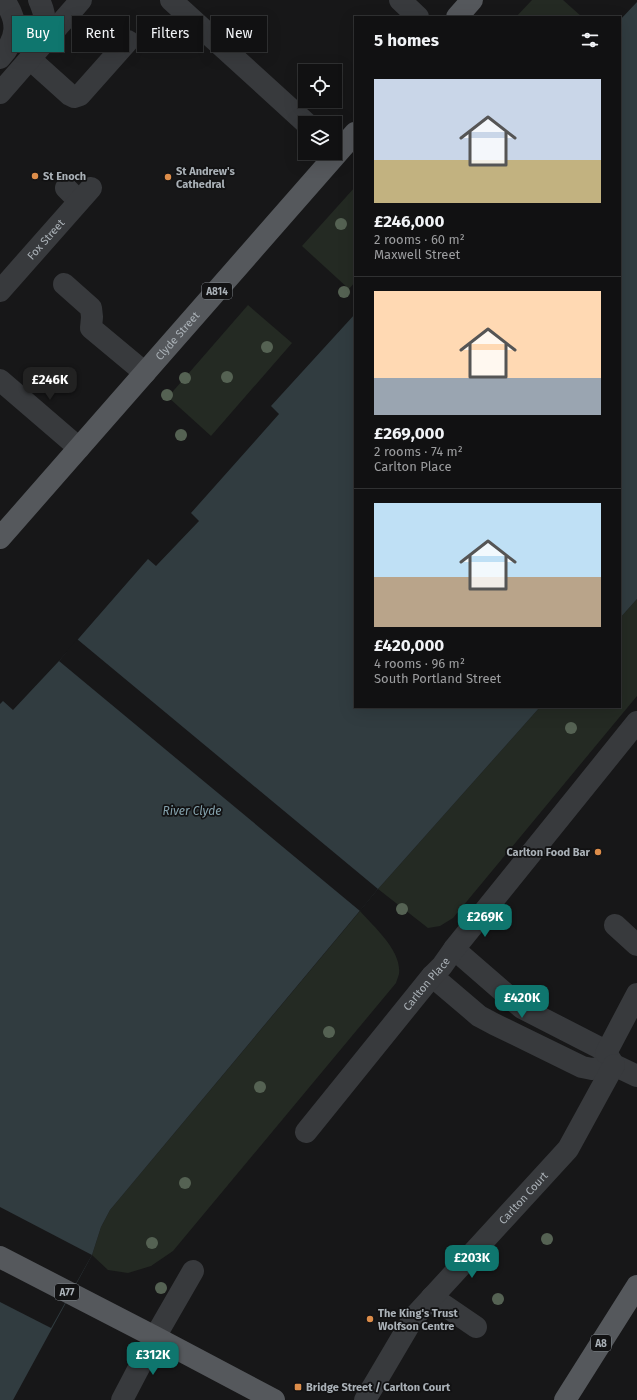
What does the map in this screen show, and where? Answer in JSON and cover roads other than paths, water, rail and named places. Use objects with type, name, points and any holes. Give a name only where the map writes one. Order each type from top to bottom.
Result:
[{"type":"main road","points":[[458,16],[472,0]]},
{"type":"main road","name":"Clyde Street","points":[[342,146],[354,135]]},
{"type":"main road","name":"Clyde Street","points":[[0,538],[329,160]]},
{"type":"main road","name":"A77","points":[[0,1257],[274,1400]]},
{"type":"main road","name":"A8","points":[[565,1400],[635,1293]]},
{"type":"street","points":[[0,58],[9,48],[14,39],[15,32],[14,20],[4,0]]},
{"type":"street","points":[[34,54],[45,30],[46,19],[39,0]]},
{"type":"street","points":[[0,93],[81,0]]},
{"type":"street","points":[[170,0],[298,116]]},
{"type":"street","points":[[400,0],[417,16]]},
{"type":"street","points":[[34,54],[70,95],[74,97],[80,95],[118,52]]},
{"type":"street","name":"Fox Street","points":[[0,291],[79,192]]},
{"type":"street","points":[[64,284],[91,308],[91,328],[145,373]]},
{"type":"street","points":[[0,380],[79,448]]},
{"type":"street","name":"Carlton Place","points":[[306,1132],[432,976],[442,966],[454,949],[637,722]]},
{"type":"street","points":[[615,925],[637,946]]},
{"type":"street","points":[[454,949],[522,1008],[600,1048],[610,1059],[637,1076]]},
{"type":"street","points":[[432,976],[479,1016],[582,1067],[592,1069],[610,1059]]},
{"type":"street","name":"Carlton Court","points":[[365,1400],[414,1317],[568,1149],[610,1059],[637,994]]},
{"type":"street","points":[[122,1400],[155,1337],[193,1271]]},
{"type":"street","points":[[432,1297],[476,1327]]},
{"type":"water","points":[[637,2],[637,599],[621,617],[621,19]]},
{"type":"water","name":"River Clyde","points":[[354,315],[354,708],[539,708],[378,889],[110,1210],[101,1227],[92,1255],[13,1400],[0,1400],[0,704],[3,701],[13,710],[59,661],[148,559],[156,566],[199,521],[191,513],[279,414],[271,406]]},
{"type":"place","name":"St Enoch","points":[[35,176]]},
{"type":"place","name":"St Andrew's Cathedral","points":[[168,177]]},
{"type":"place","name":"Carlton Food Bar","points":[[598,852]]},
{"type":"place","name":"The King's Trust Wolfson Centre","points":[[370,1319]]},
{"type":"place","name":"Bridge Street / Carlton Court","points":[[298,1387]]}]
